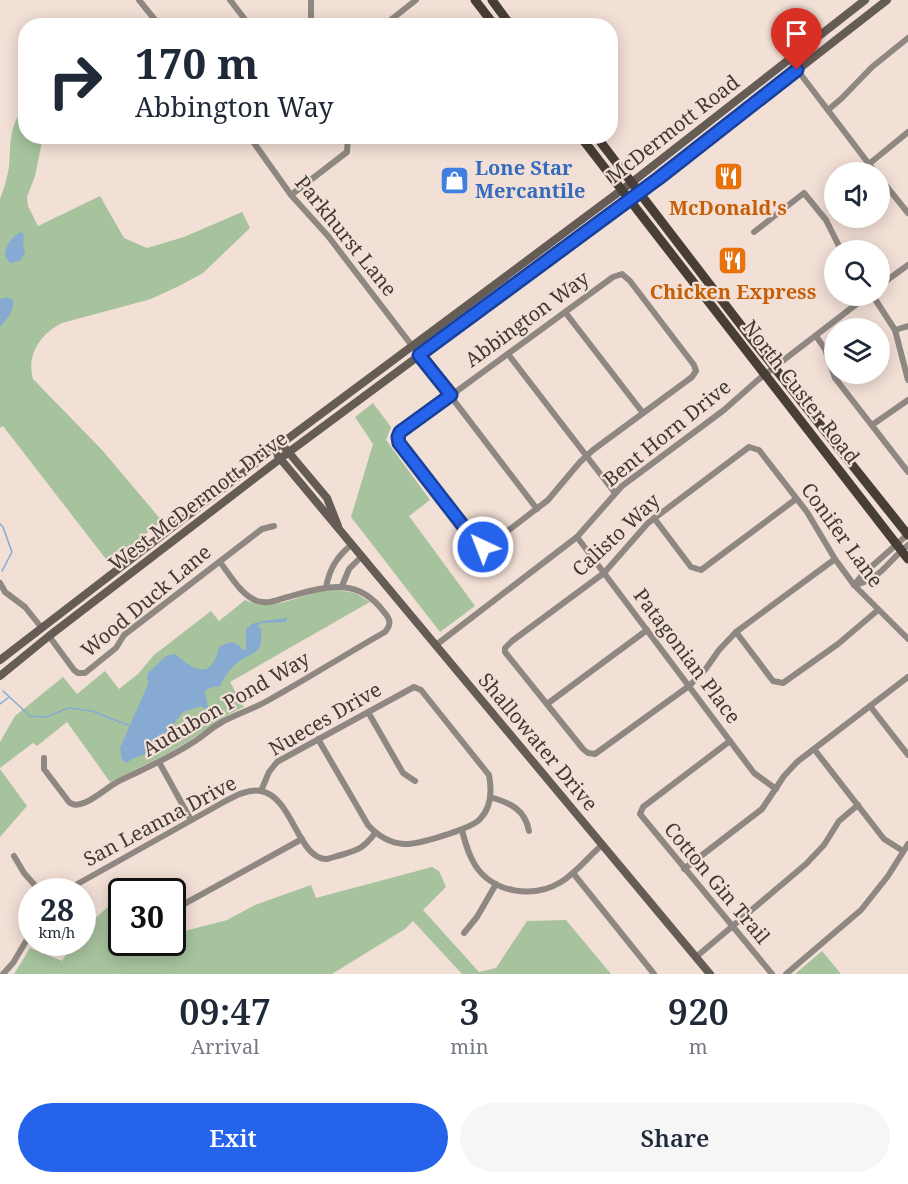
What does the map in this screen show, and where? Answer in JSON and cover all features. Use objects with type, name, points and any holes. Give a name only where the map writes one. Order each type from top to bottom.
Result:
[{"type":"main road","points":[[475,0],[489,18]]},
{"type":"main road","points":[[492,0],[506,18]]},
{"type":"main road","name":"McDermott Road","points":[[412,345],[631,183],[865,0]]},
{"type":"main road","name":"McDermott Road","points":[[419,355],[639,193],[887,0]]},
{"type":"main road","points":[[719,114],[727,124]]},
{"type":"main road","name":"North Custer Road","points":[[586,144],[764,375],[902,547],[908,559]]},
{"type":"main road","name":"North Custer Road","points":[[602,144],[719,298],[908,535]]},
{"type":"main road","points":[[506,276],[513,285]]},
{"type":"main road","points":[[711,305],[719,298]]},
{"type":"main road","name":"West McDermott Drive","points":[[0,660],[412,345]]},
{"type":"main road","name":"West McDermott Drive","points":[[0,676],[289,452],[419,355]]},
{"type":"main road","points":[[322,412],[330,422]]},
{"type":"main road","name":"Shallowater Drive","points":[[282,443],[323,493],[332,508],[340,532]]},
{"type":"main road","name":"Shallowater Drive","points":[[273,450],[710,974]]},
{"type":"main road","points":[[307,492],[315,495],[323,493]]},
{"type":"main road","points":[[41,627],[49,636]]},
{"type":"street","points":[[139,0],[154,18]]},
{"type":"street","points":[[230,0],[244,18]]},
{"type":"street","points":[[311,0],[311,18]]},
{"type":"street","points":[[393,18],[416,0]]},
{"type":"street","points":[[828,110],[872,67],[908,39]]},
{"type":"street","points":[[789,59],[867,162]]},
{"type":"street","points":[[871,162],[908,132]]},
{"type":"street","name":"Parkhurst Lane","points":[[256,144],[291,195],[328,236],[537,509]]},
{"type":"street","points":[[291,195],[347,152],[348,144]]},
{"type":"street","points":[[890,191],[908,213]]},
{"type":"street","points":[[754,232],[804,193],[826,220],[836,240]]},
{"type":"street","points":[[890,278],[908,265]]},
{"type":"street","name":"Abbington Way","points":[[537,509],[488,546],[481,547],[399,443],[400,432],[613,277],[622,274],[630,281],[680,346],[696,371],[692,377],[643,414]]},
{"type":"street","name":"Bent Horn Drive","points":[[436,645],[577,537],[615,493],[854,306]]},
{"type":"street","points":[[879,306],[895,330],[908,380]]},
{"type":"street","points":[[537,509],[555,494],[587,456],[643,414],[565,312]]},
{"type":"street","points":[[895,330],[908,327]]},
{"type":"street","points":[[816,336],[825,349],[835,378],[908,472]]},
{"type":"street","points":[[508,354],[615,493]]},
{"type":"street","points":[[872,425],[908,400]]},
{"type":"street","name":"Conifer Lane","points":[[753,447],[759,450],[807,512],[835,559],[854,585],[908,639]]},
{"type":"street","name":"Calisto Way","points":[[547,704],[509,660],[505,650],[512,641],[604,573],[654,518],[746,448],[753,447]]},
{"type":"street","points":[[654,518],[691,567],[698,570],[705,568],[796,499]]},
{"type":"street","name":"Wood Duck Lane","points":[[49,636],[74,670],[81,674],[85,673],[116,648],[124,636],[262,530],[274,526]]},
{"type":"street","name":"Conifer Lane","points":[[854,585],[868,582],[876,576],[902,547],[908,535]]},
{"type":"street","name":"Patagonian Place","points":[[577,537],[754,773],[776,789]]},
{"type":"street","points":[[326,587],[331,567],[351,545]]},
{"type":"street","points":[[220,562],[244,593],[267,603],[326,587],[342,586],[349,569],[361,558]]},
{"type":"street","points":[[647,630],[547,704],[583,749],[591,754],[598,753],[689,686],[736,632],[835,559]]},
{"type":"street","points":[[0,583],[5,592],[25,607],[41,627]]},
{"type":"street","name":"Audubon Pond Way","points":[[44,758],[44,769],[69,802],[74,806],[81,806],[114,784],[193,743],[217,725],[267,701],[385,632],[390,624],[389,618],[377,602],[360,591],[342,586]]},
{"type":"street","points":[[736,632],[773,681],[780,684],[838,644],[878,610]]},
{"type":"street","points":[[684,868],[757,813],[797,762],[908,677]]},
{"type":"street","name":"Nueces Drive","points":[[261,790],[269,772],[277,762],[416,687],[481,763],[489,775],[492,790],[490,796]]},
{"type":"street","points":[[870,706],[908,754]]},
{"type":"street","points":[[368,712],[403,773],[415,781]]},
{"type":"street","points":[[318,739],[368,825],[375,833],[392,842],[406,844],[462,830],[481,818],[489,805],[490,796],[509,802],[520,810],[527,819],[530,831]]},
{"type":"street","name":"Cotton Gin Trail","points":[[730,741],[643,807],[640,816],[772,974]]},
{"type":"street","points":[[814,749],[884,839],[903,851]]},
{"type":"street","points":[[159,762],[191,820]]},
{"type":"street","name":"San Leanna Drive","points":[[88,878],[191,820],[249,791],[261,790],[274,797],[285,809],[314,855],[327,859],[357,851],[367,844],[375,833]]},
{"type":"street","points":[[696,957],[815,855],[839,822],[858,805]]},
{"type":"street","points":[[462,830],[475,866],[502,888],[523,892],[542,890],[558,884],[602,845]]},
{"type":"street","points":[[186,903],[302,838]]},
{"type":"street","points":[[786,974],[861,910],[908,844]]},
{"type":"street","points":[[14,856],[28,878]]},
{"type":"street","points":[[573,873],[654,974]]},
{"type":"street","points":[[464,933],[477,917],[496,884]]},
{"type":"street","points":[[1,974],[18,955]]},
{"type":"green space","points":[[18,118],[18,144],[42,144],[35,176],[27,197],[28,206],[38,226],[100,196],[124,238],[147,248],[184,237],[242,212],[250,228],[203,273],[151,299],[62,323],[54,327],[42,339],[34,353],[31,370],[33,379],[103,451],[162,521],[109,563],[3,426],[0,428],[0,199],[9,167],[10,144]]},
{"type":"green space","points":[[373,403],[391,427],[386,440],[430,500],[409,516],[475,606],[440,632],[351,517],[373,444],[355,417]]},
{"type":"green space","points":[[332,589],[355,593],[370,602],[230,682],[244,707],[224,717],[172,751],[110,782],[67,722],[37,746],[33,743],[0,768],[0,742],[15,716],[63,677],[77,694],[105,671],[119,689],[138,674],[154,655],[211,611],[219,621],[245,600],[267,605]]},
{"type":"green space","points":[[0,769],[27,806],[0,837]]},
{"type":"green space","points":[[432,867],[439,871],[446,887],[423,910],[479,972],[496,968],[527,921],[566,920],[611,974],[462,974],[413,921],[405,929],[332,974],[14,974],[25,956],[50,956],[62,961],[65,956],[96,956],[96,918],[108,907],[108,956],[186,956],[186,931],[227,920],[255,905],[311,885],[316,898]]},
{"type":"green space","points":[[822,951],[841,974],[795,974]]},
{"type":"water","points":[[21,232],[24,234],[25,253],[20,261],[10,263],[5,256],[6,248]]},
{"type":"water","points":[[7,297],[13,300],[12,308],[10,315],[0,327],[0,299]]},
{"type":"water","points":[[287,618],[286,622],[262,623],[257,626],[261,628],[260,646],[234,665],[220,686],[205,691],[208,708],[201,706],[183,712],[147,753],[126,763],[122,760],[120,748],[149,682],[148,673],[166,656],[175,654],[189,665],[202,670],[207,669],[216,658],[219,647],[232,642],[238,644],[243,650],[246,649],[246,629],[252,624]]},
{"type":"waterway","points":[[0,524],[12,552],[2,571]]},
{"type":"waterway","points":[[3,691],[30,716],[47,717],[68,708],[92,711],[130,726]]},
{"type":"waterway","points":[[0,704],[8,698]]},
{"type":"place","name":"McDonald's","points":[[728,177]]},
{"type":"place","name":"Lone Star Mercantile","points":[[454,180]]},
{"type":"place","name":"Chicken Express","points":[[733,261]]},
{"type":"route","points":[[483,547],[478,545],[399,443],[400,432],[451,395],[419,355],[659,178],[797,70]]}]
